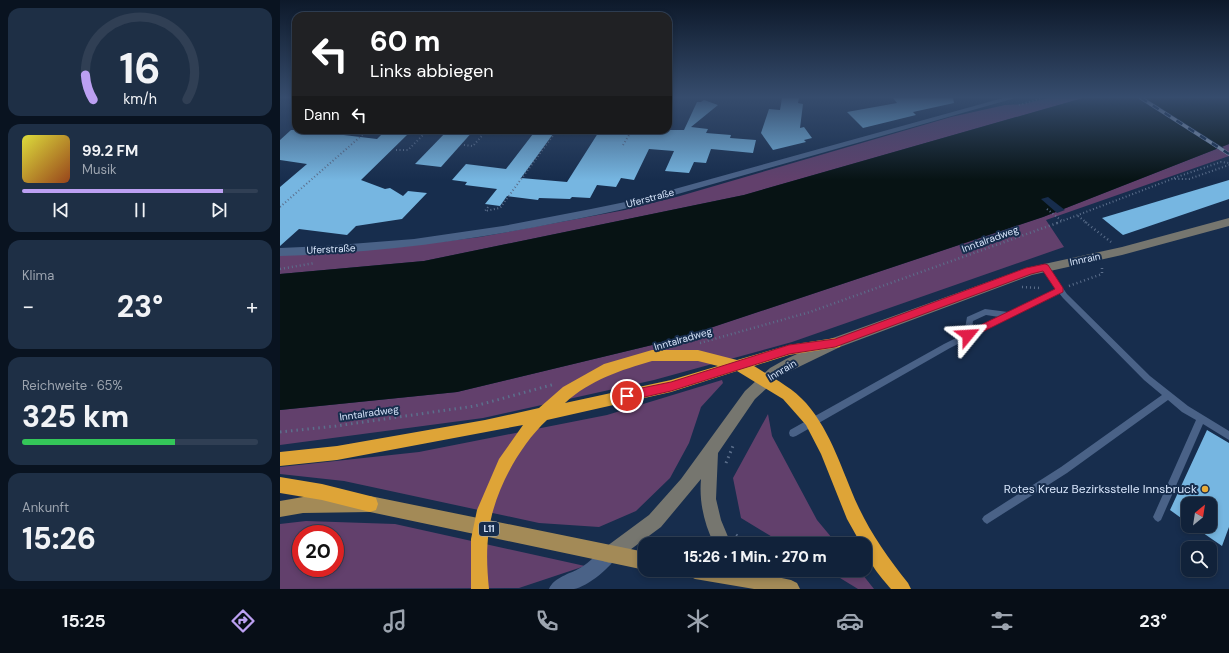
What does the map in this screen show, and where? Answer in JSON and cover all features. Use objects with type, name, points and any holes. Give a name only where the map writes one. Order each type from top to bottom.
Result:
[{"type":"highway","points":[[280,459],[337,453],[485,427],[671,386],[789,350],[835,343]]},
{"type":"highway","points":[[480,589],[478,562],[480,536],[485,511],[502,468],[512,448],[555,401],[591,377],[627,362],[647,357],[673,354],[704,356],[740,365],[757,373],[791,397],[815,429],[827,450],[853,512],[868,540],[884,567],[902,589]]},
{"type":"highway","points":[[280,485],[322,492],[370,504]]},
{"type":"main road","name":"Innrain","points":[[609,555],[655,521],[686,485],[736,413],[760,384],[775,372],[791,363],[835,343],[1030,271],[1122,251],[1229,222]]},
{"type":"main road","points":[[711,449],[708,482],[708,505],[714,528],[725,537]]},
{"type":"main road","name":"L11","points":[[280,509],[303,505],[370,504],[609,555]]},
{"type":"main road","points":[[609,555],[638,560]]},
{"type":"main road","points":[[731,577],[783,587]]},
{"type":"main road","points":[[765,577],[783,587]]},
{"type":"street","name":"Uferstraße","points":[[280,252],[353,248],[438,239],[590,213],[643,201],[913,125]]},
{"type":"street","points":[[558,589],[588,573],[609,555]]},
{"type":"lane","points":[[1045,267],[1060,290],[1101,333],[1168,396],[1229,436]]},
{"type":"lane","points":[[793,433],[968,335],[1060,290]]},
{"type":"lane","points":[[968,335],[970,319],[985,312],[1007,315]]},
{"type":"lane","points":[[987,519],[1064,470],[1168,396]]},
{"type":"lane","points":[[1158,517],[1201,419]]},
{"type":"path","points":[[1184,125],[1229,154]]},
{"type":"path","points":[[280,207],[363,134]]},
{"type":"path","points":[[396,150],[408,150],[424,134]]},
{"type":"path","points":[[464,145],[473,146],[484,134]]},
{"type":"path","points":[[488,207],[485,211],[500,208],[554,134]]},
{"type":"path","points":[[623,144],[629,134]]},
{"type":"path","name":"Inntalradweg","points":[[696,344],[810,312],[1078,216],[1172,179],[1221,162],[1229,164]]},
{"type":"path","points":[[1172,179],[1188,179],[1229,164]]},
{"type":"path","points":[[1047,209],[1062,221]]},
{"type":"path","points":[[1078,216],[1113,244]]},
{"type":"path","points":[[1017,288],[1033,286],[1060,290],[1102,274],[1102,268],[1109,266]]},
{"type":"path","name":"Inntalradweg","points":[[280,432],[336,426],[475,406],[562,381]]},
{"type":"path","points":[[725,467],[728,454],[735,442]]},
{"type":"shaded area","points":[[922,125],[987,125],[744,195],[424,261],[280,274],[280,255],[398,247],[480,237],[625,210],[680,196]]},
{"type":"shaded area","points":[[987,125],[1229,125],[1229,144],[1043,217],[677,339],[457,392],[280,410],[280,274],[424,261],[744,195]]},
{"type":"shaded area","points":[[1229,144],[1229,156],[1046,220],[1064,247],[792,342],[654,380],[483,418],[280,445],[280,410],[457,392],[677,339],[1043,217]]},
{"type":"shaded area","points":[[722,380],[723,383],[701,407],[689,443],[670,478],[636,511],[599,527],[539,523],[344,481],[280,474],[280,467],[419,452],[607,415]]},
{"type":"shaded area","points":[[768,414],[772,436],[817,520],[831,537],[772,537],[741,518],[733,478]]},
{"type":"shaded area","points":[[306,521],[395,524],[585,566],[519,588],[280,589],[280,524]]},
{"type":"shaded area","points":[[838,577],[865,577],[874,589],[858,589]]},
{"type":"pier","points":[[1180,125],[1188,125],[1224,148],[1219,150]]},
{"type":"pier","points":[[1048,197],[1065,210],[1057,213],[1041,199]]},
{"type":"building","points":[[686,125],[693,125],[691,127],[708,129],[706,133],[731,135],[730,138],[756,140],[753,153],[711,149],[706,163],[694,162],[689,173],[665,171],[674,151],[649,149],[634,180],[621,178],[616,187],[597,185],[590,198],[539,198],[538,200],[507,196],[500,206],[485,204],[497,189],[465,185],[467,182],[452,180],[466,164],[506,169],[533,134],[553,134],[521,178],[567,182],[597,134],[672,134],[672,130],[684,130]]},
{"type":"building","points":[[764,125],[800,125],[800,128],[804,127],[812,138],[804,140],[806,142],[773,150],[761,133]]},
{"type":"building","points":[[860,125],[873,125],[863,128]]},
{"type":"building","points":[[291,130],[292,134],[335,134],[377,139],[382,134],[408,134],[361,180],[385,189],[390,188],[403,196],[408,191],[427,193],[402,219],[356,226],[347,235],[299,229],[280,246],[280,187],[307,164],[280,160],[280,140]]},
{"type":"building","points":[[444,134],[470,134],[441,167],[415,164]]},
{"type":"building","points":[[1229,180],[1229,199],[1123,235],[1102,218]]},
{"type":"building","name":"Rotes Kreuz Bezirksstelle Innsbruck","points":[[1207,430],[1229,443],[1229,527],[1222,546],[1217,541],[1203,533],[1217,533],[1217,497],[1181,497],[1181,518],[1170,510]]},
{"type":"railway","points":[[1184,125],[1229,154]]},
{"type":"place","name":"Rotes Kreuz Bezirksstelle Innsbruck","points":[[1205,489]]},
{"type":"route","points":[[627,396],[671,386],[789,350],[835,343],[1030,271],[1045,267],[1060,290],[968,335]]}]
